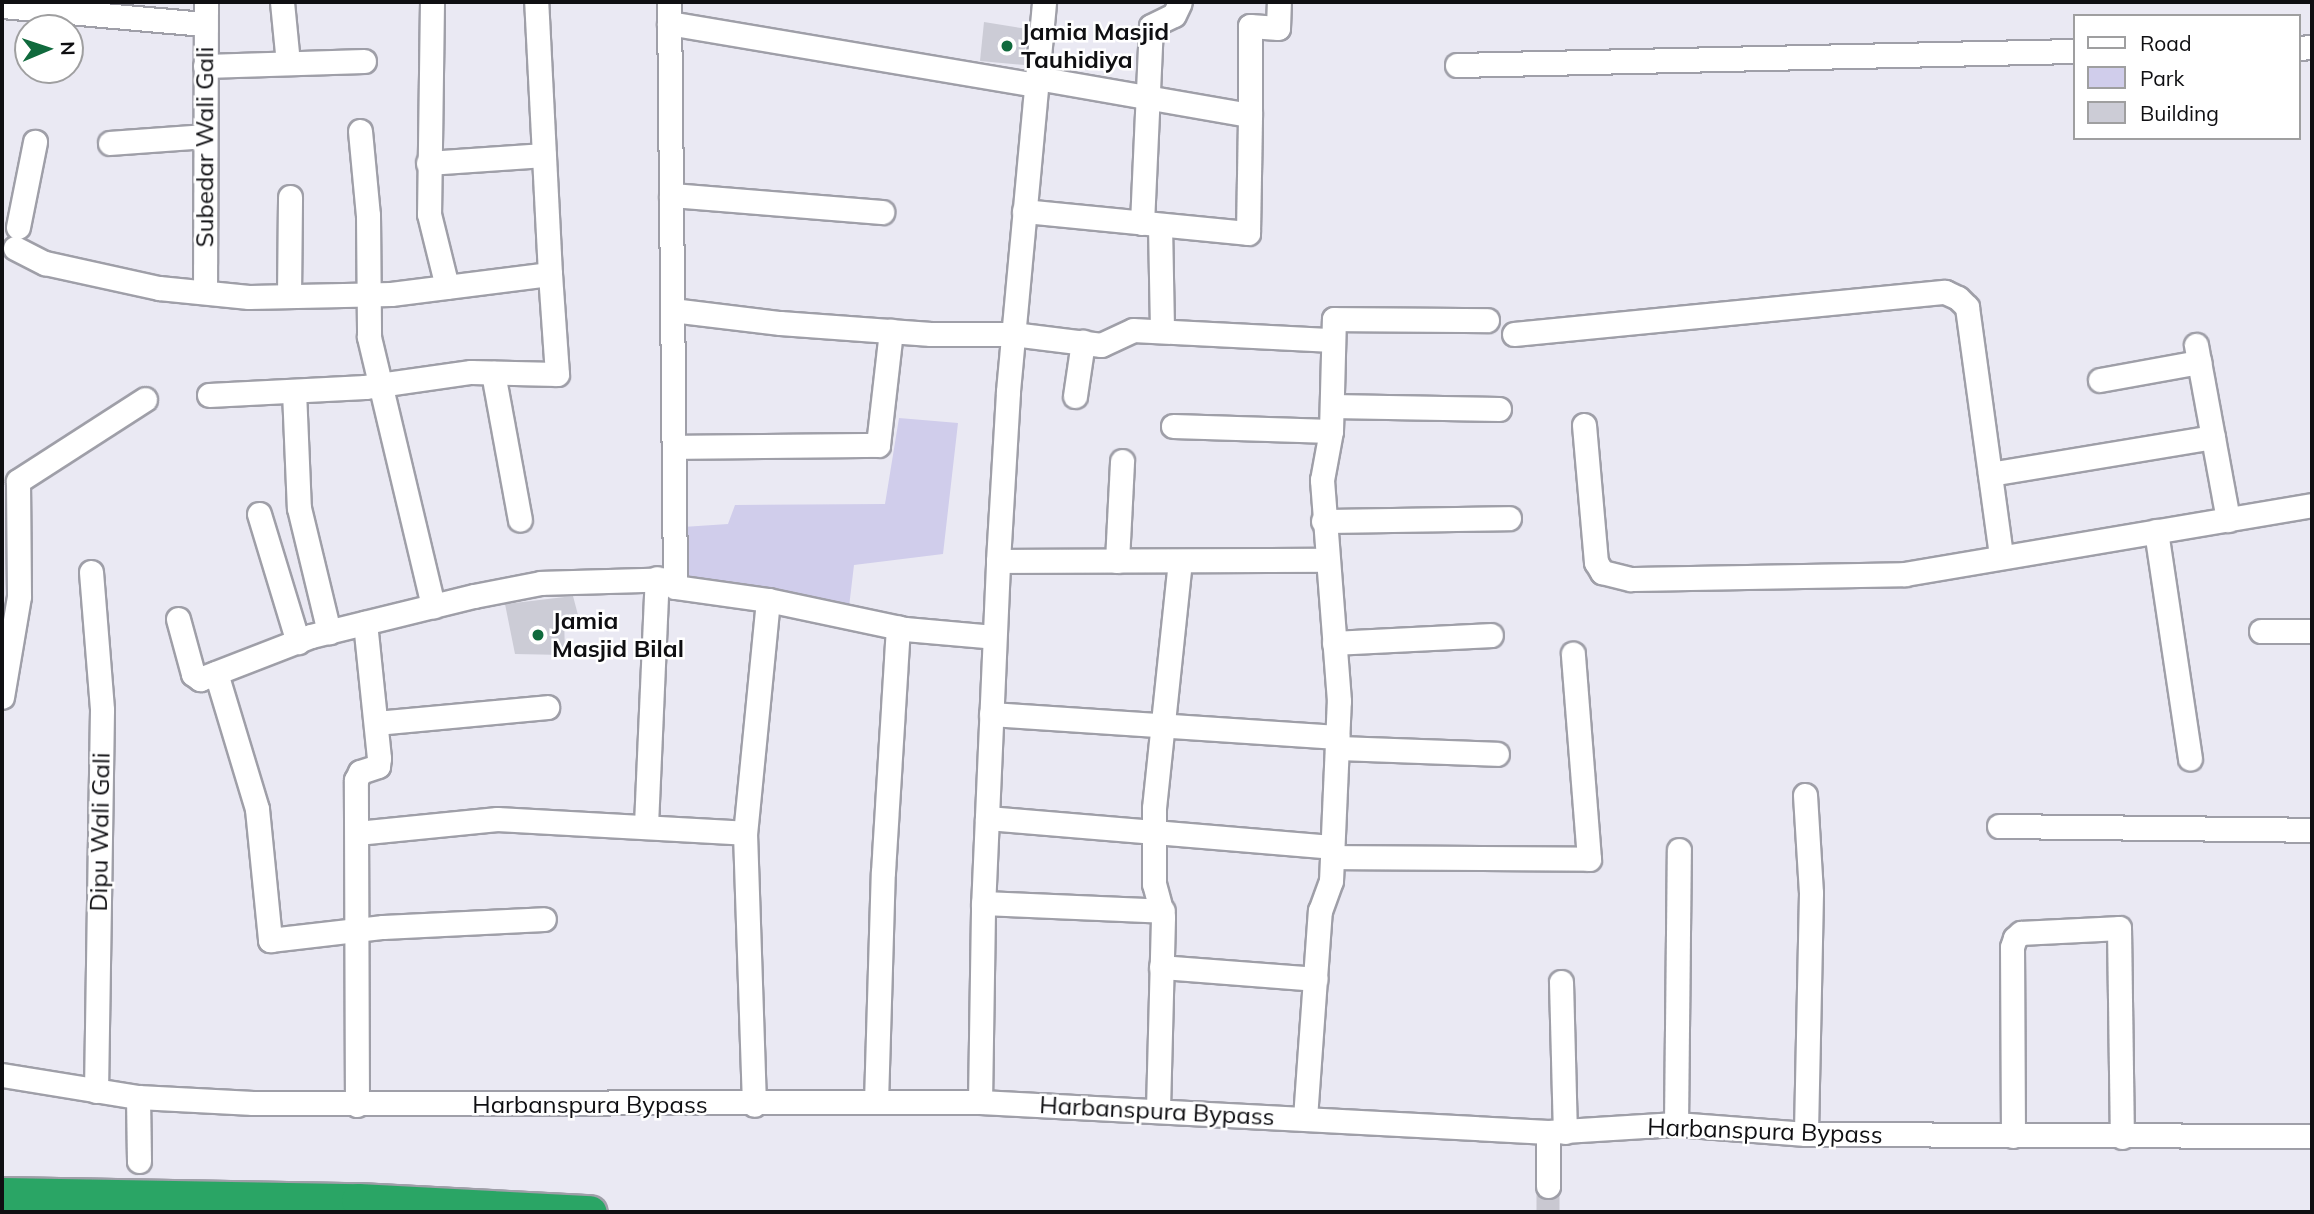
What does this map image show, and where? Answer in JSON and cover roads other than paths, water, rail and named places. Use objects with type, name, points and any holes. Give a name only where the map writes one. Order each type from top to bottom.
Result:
[{"type":"highway","points":[[2,1194],[358,1200],[590,1212]]},
{"type":"street","points":[[282,2],[288,63]]},
{"type":"street","points":[[432,2],[429,214],[447,287]]},
{"type":"street","points":[[209,395],[294,391],[493,373],[557,374],[536,2]]},
{"type":"street","points":[[980,1102],[983,903],[998,561],[1013,334],[1044,2]]},
{"type":"street","points":[[1162,330],[1151,224],[1148,97],[1151,26],[1174,15],[1180,2]]},
{"type":"street","points":[[1024,211],[1248,233],[1250,26],[1278,27],[1279,2]]},
{"type":"street","points":[[7,5],[205,13]]},
{"type":"street","name":"Subedar Wali Gali","points":[[205,13],[205,292]]},
{"type":"street","points":[[646,825],[674,447],[669,13],[1036,82],[1148,97],[1250,115]]},
{"type":"street","points":[[1457,65],[2072,51]]},
{"type":"street","points":[[205,66],[364,61]]},
{"type":"street","points":[[360,131],[368,215],[369,337],[433,606]]},
{"type":"street","points":[[110,143],[205,136]]},
{"type":"street","points":[[36,142],[9,237],[46,263],[159,288],[289,296],[369,295],[550,274]]},
{"type":"street","points":[[428,163],[544,155]]},
{"type":"street","points":[[671,195],[882,212]]},
{"type":"street","points":[[289,296],[290,197]]},
{"type":"street","points":[[1514,334],[1945,292],[1967,307],[2001,556]]},
{"type":"street","points":[[672,310],[891,331],[1013,334],[1101,345],[1133,330],[1333,340]]},
{"type":"street","points":[[1305,1118],[1320,911],[1331,881],[1337,742],[1334,643],[1322,480],[1331,431],[1334,320],[1487,320]]},
{"type":"street","points":[[674,447],[878,445],[891,331]]},
{"type":"street","points":[[1075,396],[1083,342]]},
{"type":"street","points":[[2100,380],[2198,353],[2228,520]]},
{"type":"street","points":[[493,373],[520,520]]},
{"type":"street","points":[[294,391],[299,508],[329,632]]},
{"type":"street","points":[[2,697],[6,656],[19,596],[10,536],[18,481],[145,399]]},
{"type":"street","points":[[1332,406],[1499,409]]},
{"type":"street","points":[[1584,425],[1597,562],[1602,572],[1614,577],[1858,578],[2312,505]]},
{"type":"street","points":[[1173,426],[1331,431]]},
{"type":"street","points":[[1990,474],[2213,437]]},
{"type":"street","points":[[1117,561],[1122,461]]},
{"type":"street","points":[[259,514],[298,642]]},
{"type":"street","points":[[1323,522],[1509,518]]},
{"type":"street","points":[[2156,531],[2190,758]]},
{"type":"street","points":[[998,561],[1326,561]]},
{"type":"street","points":[[1158,1109],[1163,911],[1154,884],[1153,829],[1181,561]]},
{"type":"street","name":"Dipu Wali Gali","points":[[91,572],[102,710],[96,1091]]},
{"type":"street","points":[[178,619],[193,674],[200,679],[329,632],[541,583],[666,579],[675,587],[768,600],[898,627],[994,636]]},
{"type":"street","points":[[754,1105],[745,833],[768,600]]},
{"type":"street","points":[[357,1105],[359,932],[356,780],[360,772],[378,766],[365,623]]},
{"type":"street","points":[[876,1102],[883,872],[898,627]]},
{"type":"street","points":[[2260,631],[2312,631]]},
{"type":"street","points":[[1334,643],[1491,635]]},
{"type":"street","points":[[987,818],[1153,829],[1332,852],[1589,859],[1573,654]]},
{"type":"street","points":[[216,673],[257,809],[270,940],[544,919]]},
{"type":"street","points":[[376,723],[547,707]]},
{"type":"street","points":[[991,714],[1497,754]]},
{"type":"street","points":[[1805,795],[1811,893],[1806,1134]]},
{"type":"street","points":[[357,833],[497,819],[646,825],[745,833]]},
{"type":"street","points":[[1999,826],[2312,830]]},
{"type":"street","points":[[1676,1124],[1679,850]]},
{"type":"street","points":[[983,903],[1163,911]]},
{"type":"street","points":[[2013,1136],[2012,947],[2015,938],[2021,933],[2119,928],[2122,1137]]},
{"type":"street","points":[[1161,967],[1316,979]]},
{"type":"street","points":[[1548,1186],[1557,1132],[1561,982]]},
{"type":"street","name":"Harbanspura Bypass","points":[[2,1075],[138,1097],[357,1105],[980,1102],[1158,1109],[1557,1132],[1676,1124],[1806,1134],[2312,1136]]},
{"type":"street","points":[[138,1097],[139,1161]]},
{"type":"tunnel","points":[[1548,1186],[1548,1212]]},
{"type":"place","name":"Jamia Masjid Tauhidiya","points":[[1007,46]]},
{"type":"place","name":"Jamia Masjid Bilal","points":[[538,635]]}]
